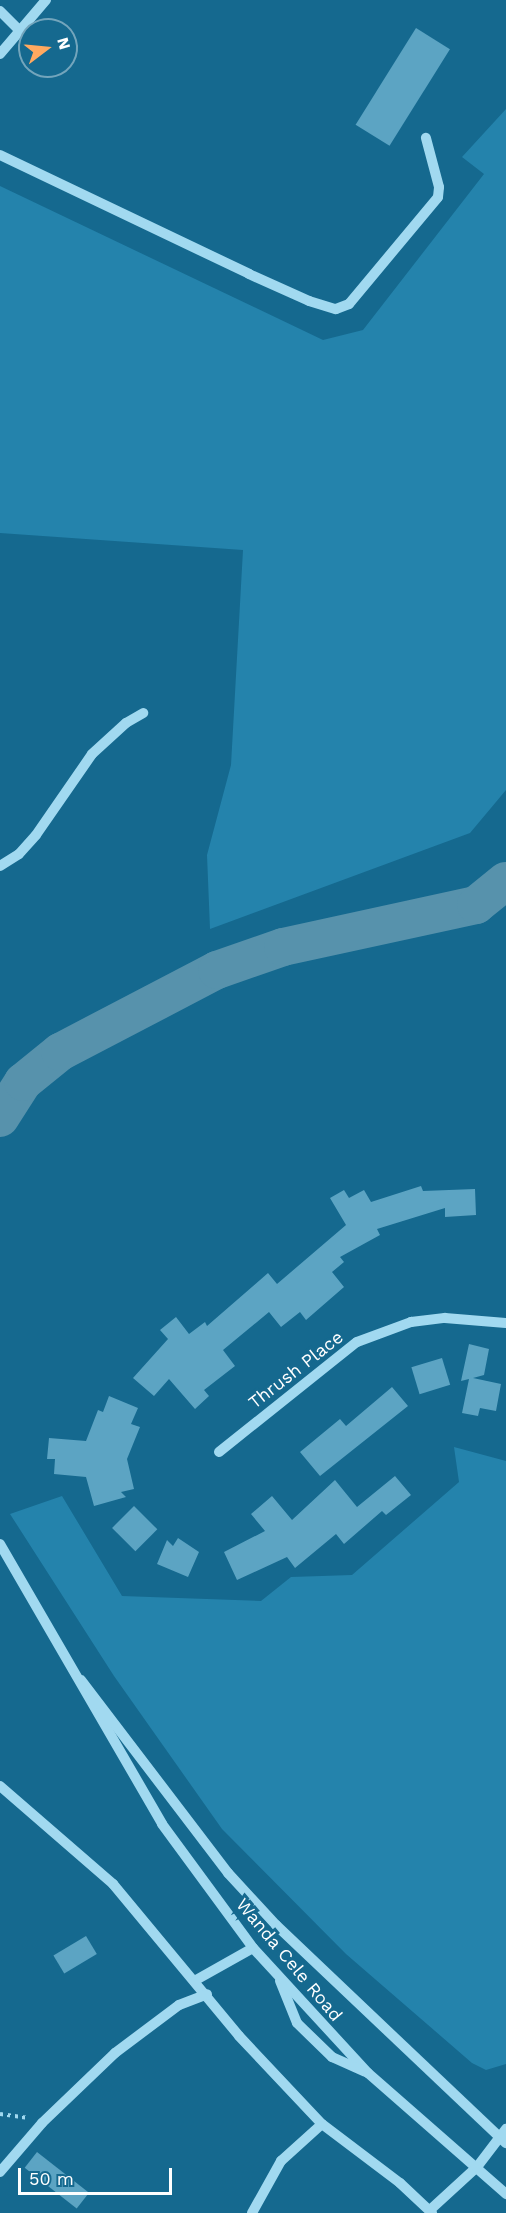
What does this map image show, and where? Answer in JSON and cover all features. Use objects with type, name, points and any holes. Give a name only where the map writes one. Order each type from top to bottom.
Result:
[{"type":"street","points":[[31,18],[46,0]]},
{"type":"street","points":[[0,11],[18,29]]},
{"type":"street","points":[[0,54],[18,33]]},
{"type":"street","points":[[0,155],[259,279],[336,309],[349,304],[438,197],[426,138]]},
{"type":"street","points":[[0,867],[19,854],[36,835],[92,754],[126,723],[143,713]]},
{"type":"street","name":"Thrush Place","points":[[219,1452],[357,1342],[411,1322],[445,1318],[506,1323]]},
{"type":"street","name":"Wanda Cele Road","points":[[0,1544],[77,1675],[99,1721],[162,1824],[253,1948],[368,2073],[506,2194]]},
{"type":"street","name":"Wanda Cele Road","points":[[77,1675],[111,1714],[228,1873],[268,1917],[504,2136]]},
{"type":"street","points":[[0,1786],[113,1884],[196,1980],[239,2036],[322,2124],[431,2212],[477,2167],[504,2136]]},
{"type":"street","points":[[196,1980],[253,1948]]},
{"type":"street","points":[[278,1976],[287,2006],[297,2023],[332,2057],[368,2073]]},
{"type":"street","points":[[0,2172],[42,2123],[115,2053],[161,2017],[207,1994]]},
{"type":"street","points":[[252,2213],[281,2162],[322,2124]]},
{"type":"path","points":[[0,2114],[42,2123]]},
{"type":"shaded area","points":[[506,109],[506,790],[470,833],[210,929],[207,855],[231,765],[243,550],[0,533],[0,186],[323,340],[363,330],[484,174],[462,157]]},
{"type":"shaded area","points":[[454,1447],[506,1461],[506,2064],[486,2070],[472,2063],[346,1954],[222,1829],[114,1676],[10,1514],[62,1496],[122,1596],[261,1601],[291,1577],[352,1575],[459,1482]]},
{"type":"building","points":[[416,28],[450,49],[390,146],[356,125]]},
{"type":"building","points":[[421,1186],[423,1191],[475,1189],[476,1215],[445,1217],[445,1208],[377,1229],[380,1235],[340,1257],[344,1262],[332,1272],[344,1287],[306,1320],[300,1312],[281,1327],[269,1312],[223,1350],[235,1366],[204,1390],[209,1396],[195,1409],[169,1379],[154,1396],[133,1378],[168,1339],[160,1330],[176,1317],[189,1334],[205,1322],[207,1326],[268,1273],[277,1284],[346,1225],[330,1198],[344,1190],[349,1198],[364,1190],[371,1202]]},
{"type":"building","points":[[469,1344],[489,1349],[484,1375],[473,1378],[501,1384],[496,1411],[480,1408],[478,1416],[462,1413],[469,1379],[461,1381]]},
{"type":"building","points":[[442,1358],[450,1385],[420,1394],[411,1367]]},
{"type":"building","points":[[392,1387],[408,1406],[320,1476],[300,1452],[340,1419],[346,1426]]},
{"type":"building","points":[[109,1396],[138,1408],[131,1424],[140,1427],[127,1459],[134,1489],[121,1492],[126,1497],[94,1506],[86,1477],[54,1474],[55,1459],[47,1459],[49,1438],[86,1441],[98,1410],[103,1412]]},
{"type":"building","points":[[395,1476],[411,1495],[386,1515],[382,1511],[344,1544],[336,1534],[295,1568],[287,1557],[237,1580],[224,1552],[265,1531],[251,1514],[272,1496],[292,1520],[335,1480],[357,1507]]},
{"type":"building","points":[[134,1506],[157,1529],[135,1551],[112,1528]]},
{"type":"building","points":[[178,1538],[199,1552],[188,1577],[157,1564],[167,1540],[173,1546]]},
{"type":"building","points":[[86,1936],[97,1954],[64,1974],[53,1956]]},
{"type":"building","points":[[37,2152],[89,2193],[77,2208],[25,2168]]},
{"type":"waterway","points":[[0,1118],[23,1082],[60,1052],[217,970],[283,947],[476,905],[506,881]]}]
